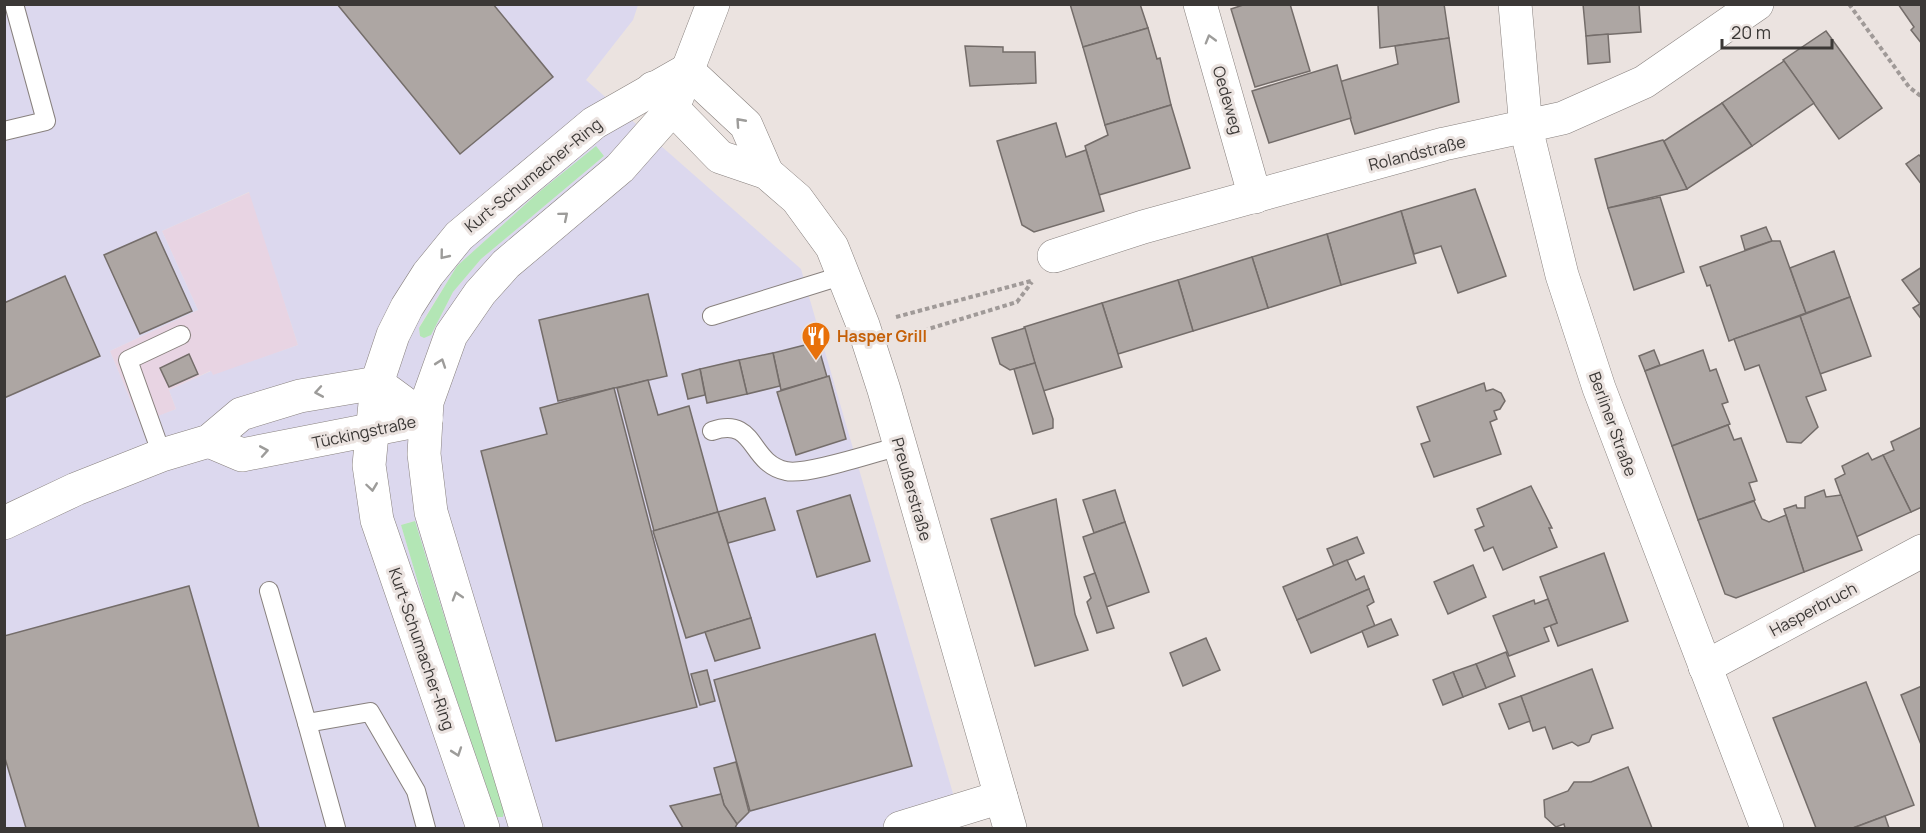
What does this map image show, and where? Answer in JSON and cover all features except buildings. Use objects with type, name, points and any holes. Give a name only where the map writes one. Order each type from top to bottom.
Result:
[{"type":"street","points":[[687,70],[712,4]]},
{"type":"street","name":"Oedeweg","points":[[1200,4],[1256,197]]},
{"type":"street","name":"Berliner Straße","points":[[1515,4],[1526,128],[1562,275],[1595,377],[1767,828]]},
{"type":"street","name":"Rolandstraße","points":[[1054,256],[1444,144],[1526,128],[1563,118],[1644,82],[1757,4]]},
{"type":"street","name":"Kurt-Schumacher-Ring","points":[[526,828],[431,512],[424,454],[427,402],[451,335],[480,292],[506,264],[620,168],[663,98],[687,70]]},
{"type":"street","name":"Preußerstraße","points":[[687,70],[746,126],[767,173]]},
{"type":"street","name":"Kurt-Schumacher-Ring","points":[[483,828],[377,519],[369,465],[377,383],[393,335],[407,307],[428,274],[459,236],[594,123],[663,98]]},
{"type":"street","name":"Preußerstraße","points":[[663,98],[720,157],[767,173],[797,199],[832,247],[867,336],[1010,828]]},
{"type":"street","points":[[4,523],[76,489],[162,455],[209,441],[241,414],[300,396],[377,383]]},
{"type":"street","name":"Tückingstraße","points":[[377,383],[426,419]]},
{"type":"street","name":"Tückingstraße","points":[[209,441],[242,455],[426,419]]},
{"type":"street","name":"Hasperbruch","points":[[1705,668],[1922,551]]},
{"type":"street","points":[[900,828],[1001,797]]},
{"type":"lane","points":[[4,131],[46,121],[14,4]]},
{"type":"lane","points":[[712,316],[844,275]]},
{"type":"lane","points":[[162,455],[128,360],[181,334]]},
{"type":"lane","points":[[712,431],[728,426],[744,433],[770,466],[789,472],[900,446]]},
{"type":"lane","points":[[269,591],[336,828]]},
{"type":"lane","points":[[307,723],[370,712],[416,791],[426,828]]},
{"type":"path","points":[[1849,4],[1909,87],[1922,97]]},
{"type":"path","points":[[1034,280],[1017,302],[867,336],[1034,280]]},
{"type":"shaded area","points":[[5,5],[638,5],[633,20],[586,80],[801,269],[963,828],[5,828]],"holes":[[[596,147],[604,156],[481,259],[453,292],[431,335],[420,336],[419,327],[457,266],[539,192]],[[249,192],[298,345],[213,375],[211,371],[169,390],[176,409],[140,423],[110,351],[198,310],[162,231]],[[415,522],[504,812],[427,613],[401,525]]]},
{"type":"shaded area","points":[[250,192],[298,345],[213,376],[210,371],[169,390],[176,409],[140,424],[110,351],[198,310],[162,231]]},
{"type":"green space","points":[[596,146],[604,156],[481,259],[453,292],[431,335],[424,338],[420,336],[419,328],[457,266],[539,192]]},
{"type":"green space","points":[[415,521],[504,812],[503,817],[497,817],[427,613],[401,525]]},
{"type":"place","name":"Hasper Grill","points":[[816,362]]}]
